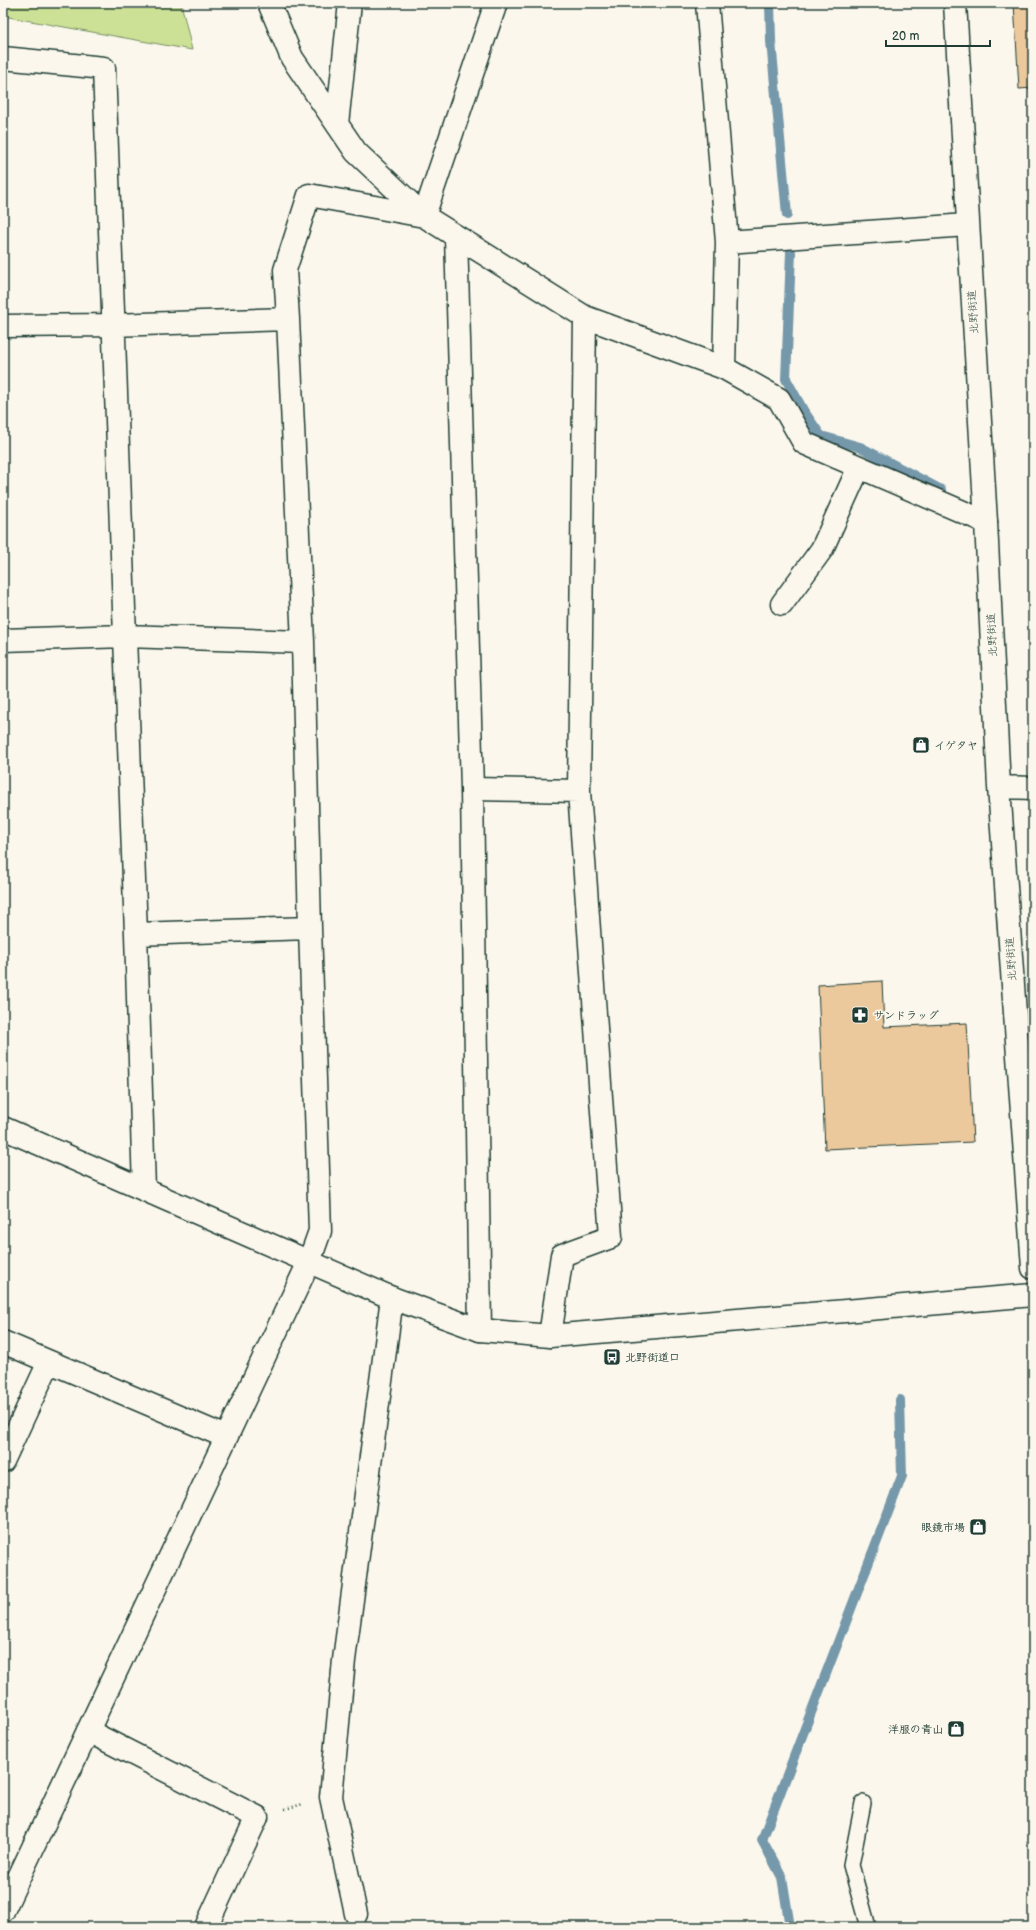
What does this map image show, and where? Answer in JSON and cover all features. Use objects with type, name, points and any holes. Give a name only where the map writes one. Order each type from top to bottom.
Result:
[{"type":"street","points":[[269,3],[292,58],[356,152],[424,216],[585,317],[724,368],[779,399],[804,443],[986,522]]},
{"type":"street","points":[[337,124],[350,3]]},
{"type":"street","points":[[424,216],[496,3]]},
{"type":"street","name":"北野街道","points":[[955,3],[967,225],[986,522],[999,787],[1033,1268]]},
{"type":"street","points":[[704,4],[727,242],[724,368]]},
{"type":"street","points":[[3,58],[104,68],[144,1189]]},
{"type":"street","points":[[3,1911],[309,1262],[320,1231],[310,928],[303,642],[285,270],[309,195],[424,216]]},
{"type":"street","points":[[727,242],[967,225]]},
{"type":"street","points":[[456,236],[472,789],[480,1330]]},
{"type":"street","points":[[550,1336],[562,1255],[611,1237],[579,791],[585,317]]},
{"type":"street","points":[[3,326],[113,325],[288,319]]},
{"type":"street","points":[[782,604],[822,549],[859,467]]},
{"type":"street","points":[[3,640],[125,636],[303,642]]},
{"type":"street","points":[[999,787],[1033,788]]},
{"type":"street","points":[[472,789],[579,791]]},
{"type":"street","points":[[136,934],[310,928]]},
{"type":"street","points":[[3,1128],[392,1298],[480,1330],[550,1336],[1033,1295]]},
{"type":"street","points":[[356,1914],[331,1797],[344,1660],[392,1298]]},
{"type":"street","points":[[3,1342],[226,1437]]},
{"type":"street","points":[[3,1461],[49,1362]]},
{"type":"street","points":[[88,1731],[257,1817],[206,1927]]},
{"type":"lane","points":[[863,1803],[851,1865],[868,1927]]},
{"type":"path","points":[[257,1817],[331,1797]]},
{"type":"green space","points":[[3,3],[181,3],[192,50],[3,16]]},
{"type":"building","points":[[1014,3],[1033,3],[1033,88],[1019,89]]},
{"type":"building","points":[[882,981],[884,1027],[967,1023],[973,1142],[825,1149],[818,985]]},
{"type":"waterway","points":[[770,3],[771,41],[787,215]]},
{"type":"waterway","points":[[791,252],[786,379],[803,410],[821,436],[860,447],[941,490]]},
{"type":"waterway","points":[[790,1927],[782,1877],[762,1840],[902,1476],[900,1400]]},
{"type":"place","name":"イゲタヤ","points":[[921,745]]},
{"type":"place","name":"サンドラッグ","points":[[860,1015]]},
{"type":"place","name":"北野街道口","points":[[612,1357]]},
{"type":"place","name":"眼鏡市場","points":[[978,1527]]},
{"type":"place","name":"洋服の青山","points":[[956,1729]]}]
